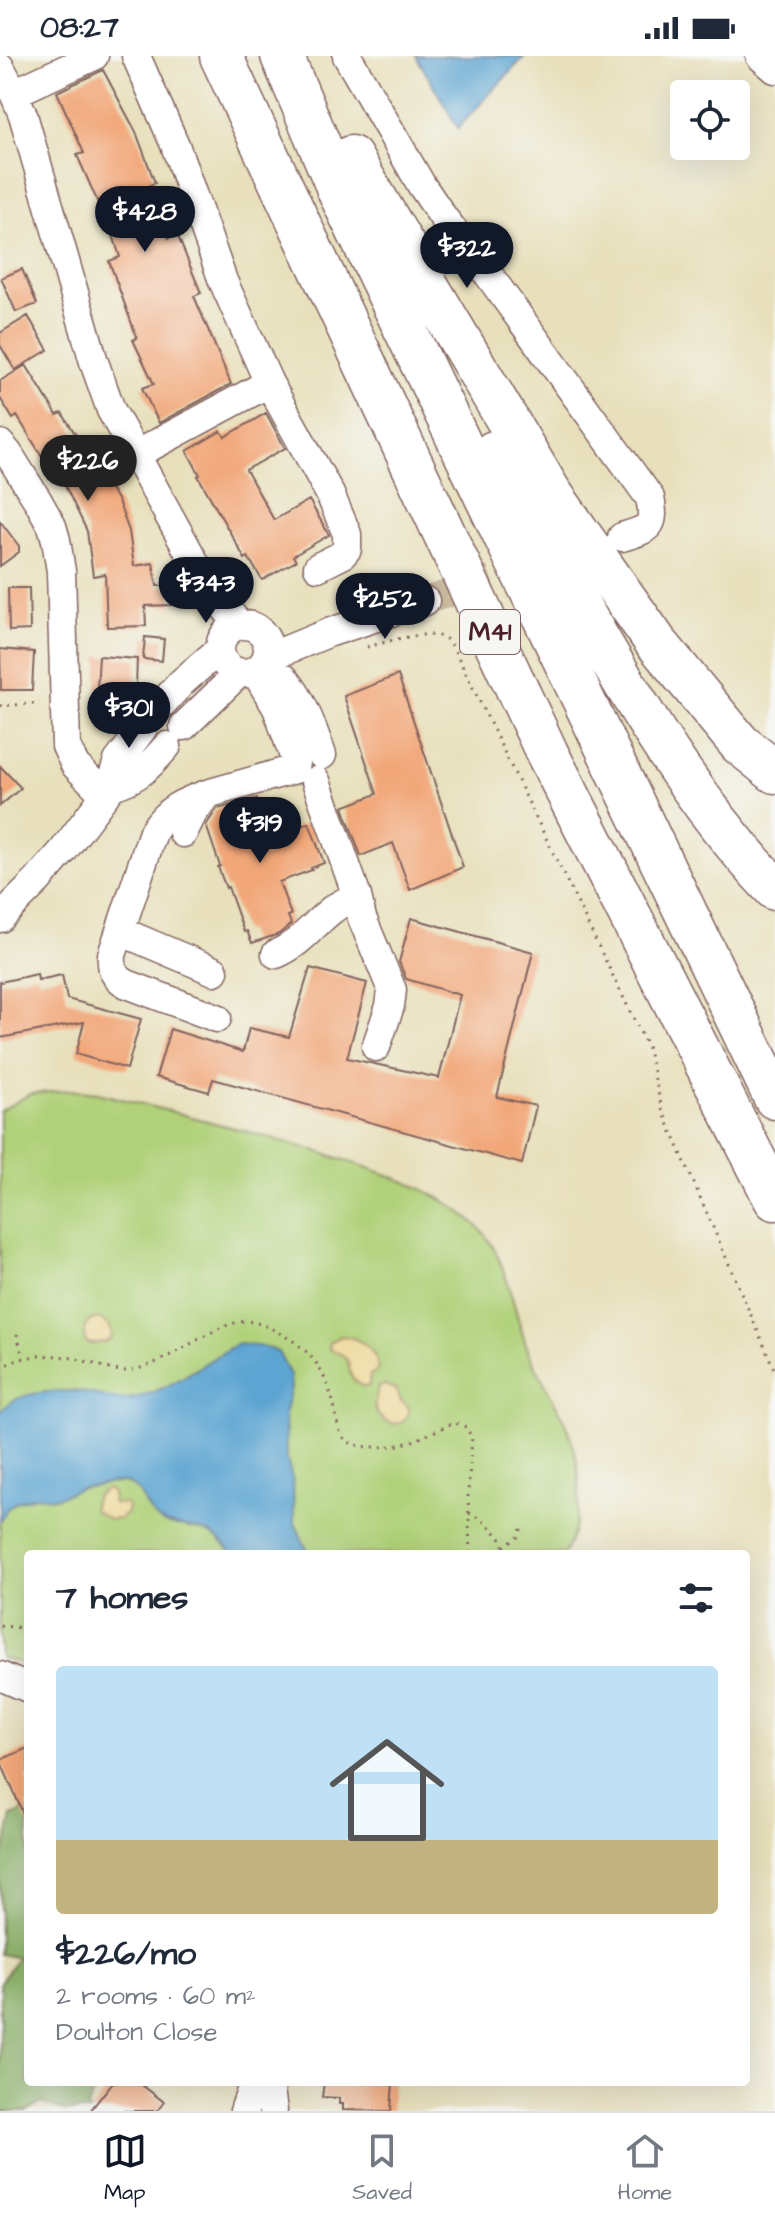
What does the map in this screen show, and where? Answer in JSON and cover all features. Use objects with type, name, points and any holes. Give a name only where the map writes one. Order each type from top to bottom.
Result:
[{"type":"highway","name":"M41","points":[[221,56],[547,753],[775,1199]]},
{"type":"highway","name":"M41","points":[[282,56],[341,196],[775,1098]]},
{"type":"highway","points":[[292,56],[550,492],[655,641],[740,744],[775,772]]},
{"type":"highway","points":[[292,56],[501,466],[596,635],[679,771],[746,859],[775,889]]},
{"type":"street","points":[[14,93],[94,56]]},
{"type":"street","points":[[136,56],[164,116],[223,281],[269,383],[330,494],[347,534],[347,549],[342,555],[318,567]]},
{"type":"street","points":[[347,56],[429,198],[488,274],[650,498],[651,524],[644,530],[622,537]]},
{"type":"street","points":[[760,56],[775,69]]},
{"type":"street","points":[[0,67],[23,115],[94,362],[111,410],[247,651],[286,681],[312,728],[307,766],[357,896],[362,918],[392,990],[376,1047]]},
{"type":"street","points":[[135,455],[269,383]]},
{"type":"street","points":[[0,444],[38,501],[56,540],[61,571],[65,730],[69,755],[89,780],[109,791]]},
{"type":"street","points":[[0,918],[63,851],[109,791],[118,761],[181,683],[247,651],[328,633],[425,601]]},
{"type":"street","points":[[109,791],[143,772],[247,651]]},
{"type":"street","points":[[217,1018],[119,980],[114,975],[111,964],[120,931],[153,832],[160,820],[183,802],[307,766]]},
{"type":"street","points":[[183,833],[207,794]]},
{"type":"street","points":[[276,954],[291,948],[335,908],[357,896]]},
{"type":"street","points":[[120,931],[214,971]]},
{"type":"street","points":[[0,1676],[24,1686]]},
{"type":"street","points":[[244,2111],[253,2086]]},
{"type":"street","points":[[270,2086],[273,2111]]},
{"type":"path","points":[[411,636],[433,635],[448,640],[457,655],[647,1046],[662,1109],[775,1371]]},
{"type":"path","points":[[0,706],[65,702]]},
{"type":"path","points":[[0,1368],[38,1355],[63,1355],[112,1370],[131,1370],[163,1360],[222,1327],[253,1321],[278,1332],[310,1353],[326,1382],[343,1437],[350,1443],[398,1445],[455,1423],[466,1427],[472,1438],[468,1492],[470,1550]]},
{"type":"path","points":[[17,1334],[24,1359]]},
{"type":"path","points":[[469,1513],[497,1534],[504,1547]]},
{"type":"path","points":[[503,1550],[518,1537],[523,1525]]},
{"type":"path","points":[[0,1626],[24,1628]]},
{"type":"green space","points":[[69,1090],[98,1093],[274,1139],[394,1177],[436,1196],[472,1221],[494,1249],[530,1355],[572,1440],[579,1490],[576,1524],[566,1550],[24,1550],[24,1665],[0,1657],[0,1111],[30,1094]]},
{"type":"green space","points":[[24,1811],[24,2086],[96,2086],[87,2107],[89,2111],[64,2111],[42,2103],[27,2111],[0,2111],[0,1982],[18,1958],[0,1954],[0,1871],[12,1816]]},
{"type":"sand","points":[[93,1319],[108,1324],[111,1338],[105,1342],[86,1342],[84,1329]]},
{"type":"sand","points":[[341,1336],[361,1342],[375,1356],[378,1370],[370,1375],[369,1386],[357,1383],[346,1359],[329,1349],[330,1342]]},
{"type":"sand","points":[[384,1385],[395,1389],[401,1401],[409,1407],[404,1421],[392,1424],[377,1413],[376,1397],[379,1387]]},
{"type":"sand","points":[[107,1489],[112,1493],[113,1504],[124,1503],[128,1507],[127,1513],[119,1519],[110,1520],[93,1510],[96,1497]]},
{"type":"water","points":[[416,56],[525,56],[458,128]]},
{"type":"water","points":[[237,1344],[266,1347],[278,1352],[290,1375],[291,1388],[285,1411],[286,1456],[293,1482],[294,1521],[307,1550],[228,1550],[209,1533],[160,1521],[154,1517],[140,1493],[130,1484],[122,1482],[81,1488],[56,1498],[35,1496],[16,1502],[7,1509],[0,1523],[0,1411],[29,1395],[57,1391],[131,1399],[178,1380]]},
{"type":"building","points":[[103,70],[136,132],[155,183],[150,185],[169,238],[177,234],[201,293],[194,296],[231,384],[159,423],[142,388],[154,384],[133,340],[137,338],[109,261],[120,257],[102,201],[98,203],[77,155],[84,153],[57,92]]},
{"type":"building","points":[[22,269],[37,304],[16,312],[1,278]]},
{"type":"building","points":[[28,316],[48,350],[15,370],[0,345],[0,333]]},
{"type":"building","points":[[26,365],[57,415],[62,413],[118,501],[129,531],[134,566],[153,563],[157,586],[171,586],[171,605],[145,606],[146,626],[107,627],[105,574],[93,576],[87,531],[54,463],[48,466],[17,416],[13,419],[0,398],[0,381]]},
{"type":"building","points":[[266,413],[285,448],[246,470],[274,520],[309,500],[329,535],[293,556],[296,561],[262,580],[248,557],[245,559],[187,451],[221,431],[225,437]]},
{"type":"building","points":[[0,521],[19,546],[19,552],[0,566]]},
{"type":"building","points":[[8,588],[29,588],[30,630],[9,631]]},
{"type":"building","points":[[145,637],[164,639],[162,661],[143,659]]},
{"type":"building","points":[[0,649],[34,652],[32,690],[1,690]]},
{"type":"building","points":[[99,656],[137,659],[136,686],[147,695],[143,703],[144,711],[130,717],[139,706],[102,704],[103,689],[97,689]]},
{"type":"building","points":[[398,675],[463,867],[410,890],[393,843],[361,856],[343,807],[377,794],[344,696]]},
{"type":"building","points":[[0,766],[21,788],[0,806]]},
{"type":"building","points":[[257,798],[270,835],[309,823],[324,863],[279,882],[291,915],[288,916],[291,924],[279,934],[252,943],[247,931],[244,932],[226,888],[206,825],[217,809]]},
{"type":"building","points":[[411,918],[533,952],[497,1097],[536,1106],[522,1164],[213,1079],[209,1092],[156,1077],[170,1029],[243,1052],[249,1028],[289,1037],[310,968],[367,983],[347,1058],[439,1078],[460,995],[406,979],[399,962]]},
{"type":"building","points":[[37,974],[38,980],[62,975],[67,999],[141,1019],[127,1069],[76,1054],[84,1022],[0,1038],[0,982]]},
{"type":"building","points":[[24,1750],[24,1816],[0,1760]]},
{"type":"building","points":[[110,2086],[143,2086],[164,2102],[157,2111],[90,2111]]},
{"type":"building","points":[[323,2086],[393,2086],[391,2111],[343,2110],[339,2098],[322,2097]]},
{"type":"tunnel","points":[[425,601],[534,565]]}]
